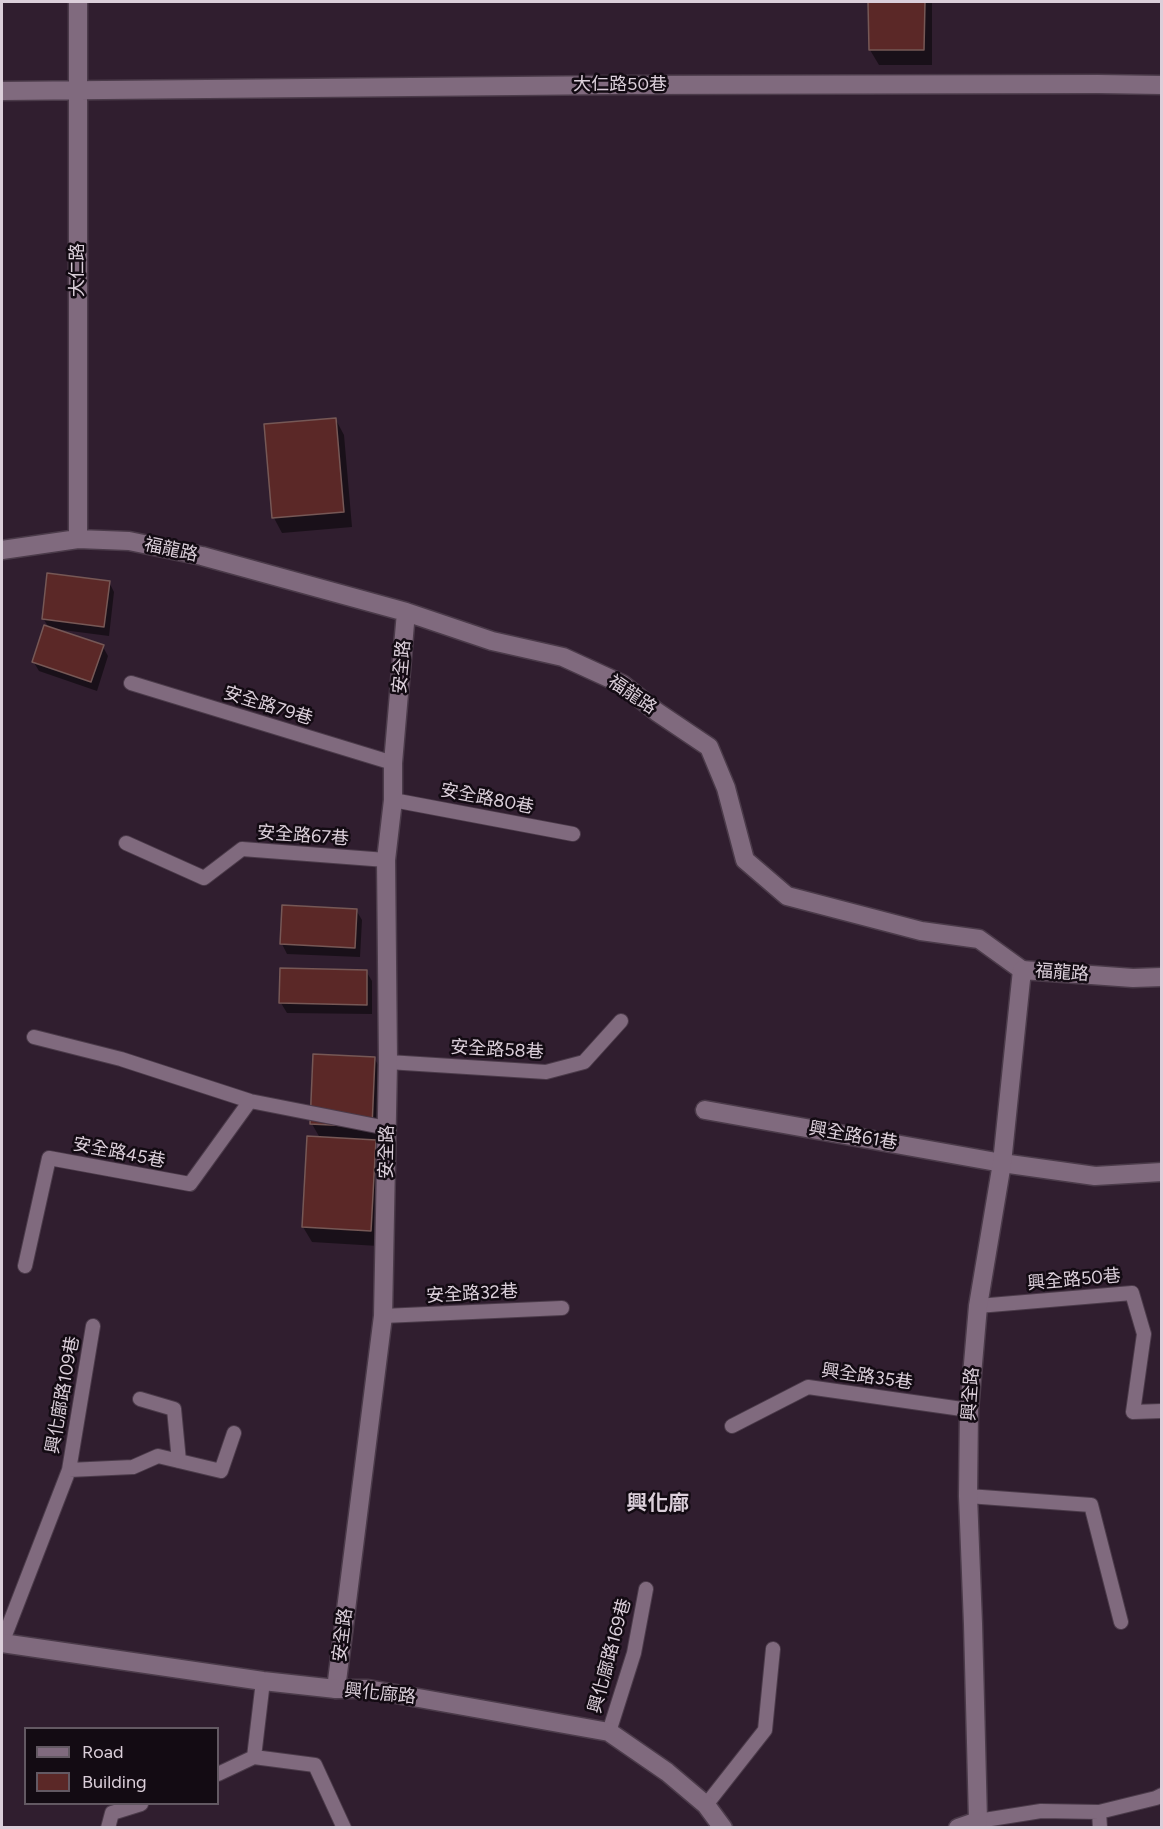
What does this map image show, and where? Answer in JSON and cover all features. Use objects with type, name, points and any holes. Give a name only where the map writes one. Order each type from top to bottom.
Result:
[{"type":"street","name":"大仁路","points":[[78,2],[78,539]]},
{"type":"street","name":"大仁路50巷","points":[[2,91],[628,85],[1161,85]]},
{"type":"street","name":"福龍路","points":[[2,550],[78,539],[129,541],[202,556],[406,612],[492,641],[563,657],[622,684],[657,712],[709,747],[726,788],[745,860],[787,896],[921,932],[979,939],[1022,970],[1133,978],[1161,977]]},
{"type":"street","name":"安全路","points":[[336,1689],[383,1316],[388,1062],[386,860],[393,800],[393,763],[406,612]]},
{"type":"street","name":"興全路","points":[[978,1821],[968,1496],[969,1410],[978,1306],[1002,1163],[1022,970]]},
{"type":"street","name":"興全路61巷","points":[[705,1110],[1002,1163],[1095,1176],[1161,1172]]},
{"type":"street","name":"興化廍路","points":[[2,1643],[263,1681],[336,1689],[368,1689],[609,1732],[667,1772],[706,1805],[723,1827]]},
{"type":"street","points":[[958,1827],[978,1821]]},
{"type":"lane","name":"安全路79巷","points":[[131,683],[393,763]]},
{"type":"lane","name":"安全路80巷","points":[[393,800],[573,834]]},
{"type":"lane","name":"安全路67巷","points":[[126,843],[204,878],[242,849],[386,860]]},
{"type":"lane","name":"安全路58巷","points":[[388,1062],[546,1072],[584,1062],[621,1021]]},
{"type":"lane","points":[[34,1037],[121,1059],[250,1101],[387,1128]]},
{"type":"lane","name":"安全路45巷","points":[[25,1266],[49,1158],[190,1184],[250,1101]]},
{"type":"lane","name":"興全路50巷","points":[[978,1306],[1132,1293],[1144,1334],[1134,1412],[1161,1411]]},
{"type":"lane","name":"安全路32巷","points":[[383,1316],[562,1308]]},
{"type":"lane","name":"興化廍路109巷","points":[[2,1643],[69,1470],[93,1326]]},
{"type":"lane","name":"興全路35巷","points":[[732,1426],[808,1387],[969,1410]]},
{"type":"lane","points":[[141,1400],[174,1409],[179,1461]]},
{"type":"lane","name":"興化廍路109巷","points":[[69,1470],[133,1467],[158,1456],[221,1471],[234,1433]]},
{"type":"lane","points":[[968,1496],[1091,1505],[1121,1622]]},
{"type":"lane","name":"興化廍路169巷","points":[[609,1732],[634,1653],[646,1590]]},
{"type":"lane","points":[[706,1805],[765,1730],[773,1649]]},
{"type":"lane","points":[[254,1757],[263,1681]]},
{"type":"lane","points":[[219,1774],[254,1757],[315,1765],[344,1827]]},
{"type":"lane","points":[[978,1821],[1041,1811],[1099,1812],[1161,1795]]},
{"type":"lane","points":[[108,1827],[112,1813],[135,1805]]},
{"type":"lane","points":[[1099,1812],[1100,1827]]},
{"type":"building","points":[[868,2],[925,2],[924,50],[869,50]]},
{"type":"building","points":[[336,418],[344,512],[272,518],[264,424]]},
{"type":"building","points":[[47,573],[110,581],[104,627],[42,619]]},
{"type":"building","points":[[44,625],[104,645],[91,682],[32,662]]},
{"type":"building","points":[[282,905],[357,909],[355,948],[280,944]]},
{"type":"building","points":[[280,968],[367,970],[367,1005],[279,1003]]},
{"type":"building","points":[[313,1054],[375,1057],[372,1127],[310,1124]]},
{"type":"building","points":[[307,1136],[376,1140],[371,1231],[302,1227]]},
{"type":"district","name":"興化廍","points":[[658,1504]]}]
